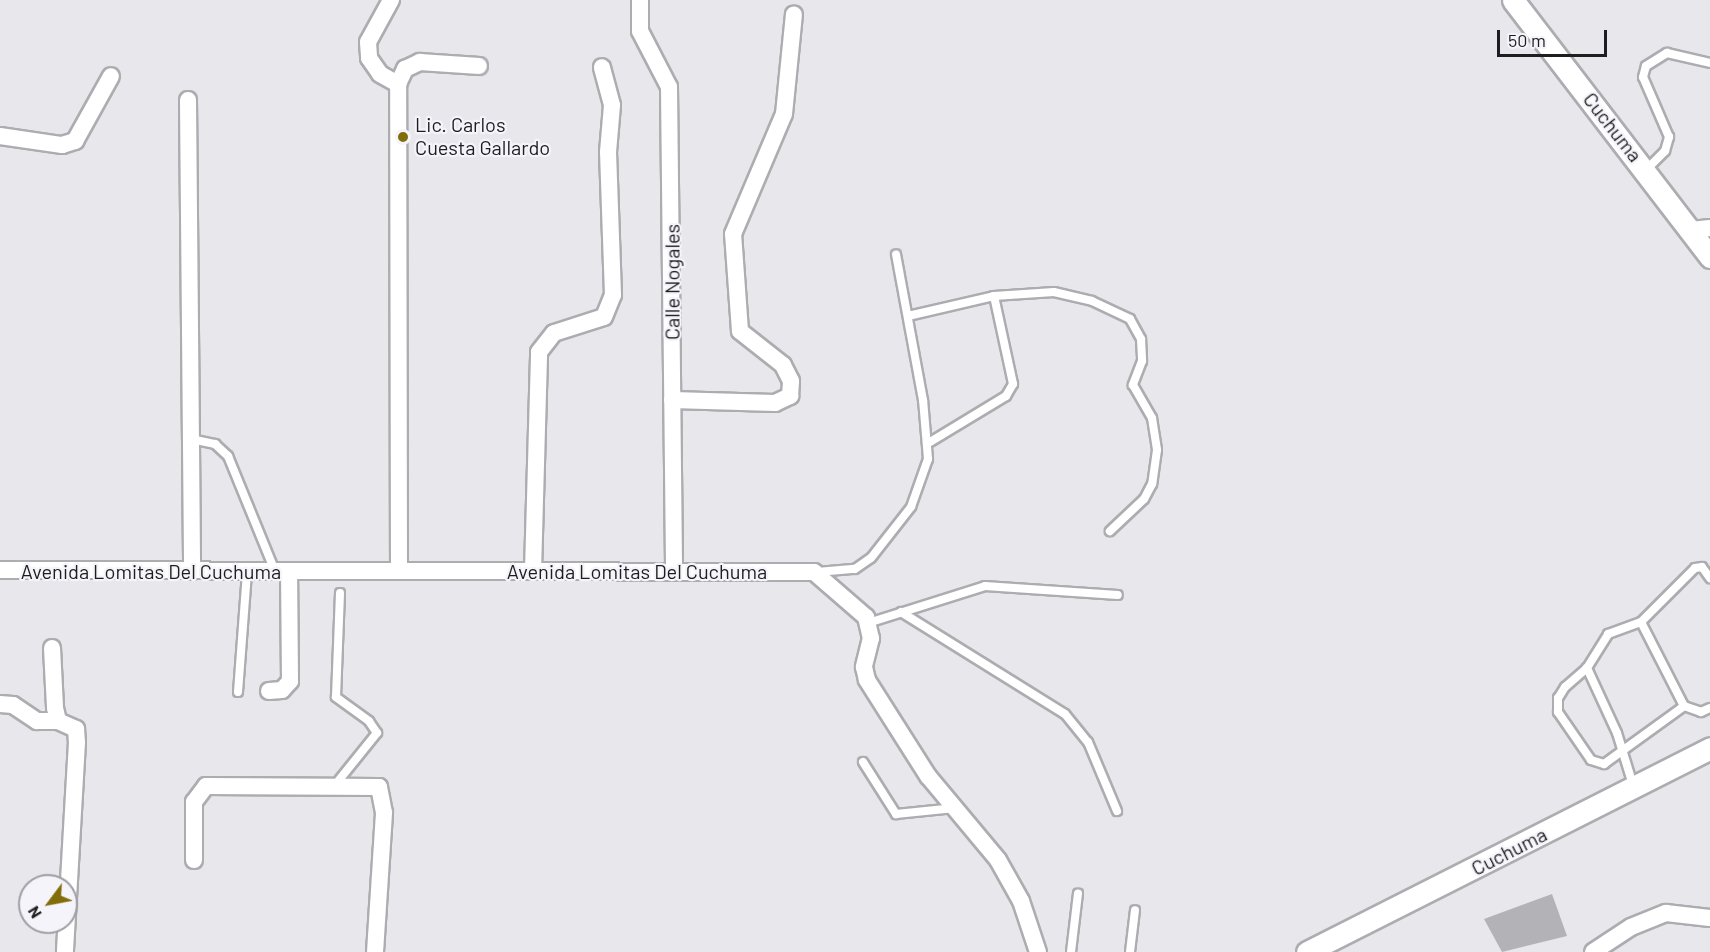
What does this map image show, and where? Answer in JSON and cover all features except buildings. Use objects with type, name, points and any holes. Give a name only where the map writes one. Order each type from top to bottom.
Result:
[{"type":"street","points":[[390,0],[368,42],[369,58],[380,74],[398,84]]},
{"type":"street","name":"Calle Nogales","points":[[640,0],[640,32],[669,87],[674,570]]},
{"type":"street","name":"Cuchuma","points":[[1513,0],[1646,170],[1701,229],[1710,257]]},
{"type":"street","points":[[672,400],[775,403],[790,396],[791,381],[783,365],[740,331],[733,234],[784,114],[794,14]]},
{"type":"street","points":[[399,570],[398,84],[405,69],[420,62],[479,66]]},
{"type":"street","points":[[533,571],[538,352],[554,333],[604,317],[613,295],[608,152],[612,105],[602,67]]},
{"type":"street","points":[[0,136],[62,145],[75,141],[111,76]]},
{"type":"street","points":[[188,100],[192,571]]},
{"type":"street","name":"Avenida Lomitas Del Cuchuma","points":[[0,570],[814,572]]},
{"type":"street","points":[[269,691],[282,690],[290,681],[282,571]]},
{"type":"street","points":[[814,572],[860,609],[868,623],[867,680],[927,776],[955,808],[1011,881],[1030,920],[1038,952]]},
{"type":"street","points":[[52,648],[58,721]]},
{"type":"street","points":[[0,704],[13,705],[37,721],[58,721],[76,729],[65,952]]},
{"type":"street","name":"Cuchuma","points":[[1307,952],[1710,748]]},
{"type":"street","points":[[194,860],[194,802],[206,786],[367,784],[384,793],[375,952]]},
{"type":"street","points":[[1593,952],[1631,927],[1666,914],[1710,918]]},
{"type":"lane","points":[[1646,170],[1665,151],[1669,137],[1643,77],[1646,66],[1667,53],[1710,63]]},
{"type":"lane","points":[[814,572],[855,569],[871,558],[911,507],[930,442],[897,255]]},
{"type":"lane","points":[[908,315],[994,296],[1054,292],[1092,301],[1130,319],[1141,339],[1142,361],[1133,385],[1152,418],[1157,450],[1152,484],[1144,499],[1110,531]]},
{"type":"lane","points":[[930,442],[1012,391],[994,296]]},
{"type":"lane","points":[[191,439],[215,444],[228,456],[282,571]]},
{"type":"lane","points":[[1684,706],[1604,764],[1591,760],[1558,712],[1558,698],[1565,687],[1587,668],[1608,634],[1641,622],[1695,568],[1702,567],[1710,578]]},
{"type":"lane","points":[[238,692],[247,571]]},
{"type":"lane","points":[[868,623],[985,586],[1118,595]]},
{"type":"lane","points":[[335,785],[377,733],[369,720],[336,697],[340,593]]},
{"type":"lane","points":[[901,612],[1065,714],[1088,742],[1117,811]]},
{"type":"lane","points":[[1641,622],[1684,706],[1701,712],[1710,708]]},
{"type":"lane","points":[[1587,668],[1634,787]]},
{"type":"lane","points":[[863,762],[896,814],[955,808]]},
{"type":"lane","points":[[1071,952],[1078,892]]},
{"type":"lane","points":[[1130,952],[1135,910]]},
{"type":"place","name":"Lic. Carlos Cuesta Gallardo","points":[[403,137]]}]
